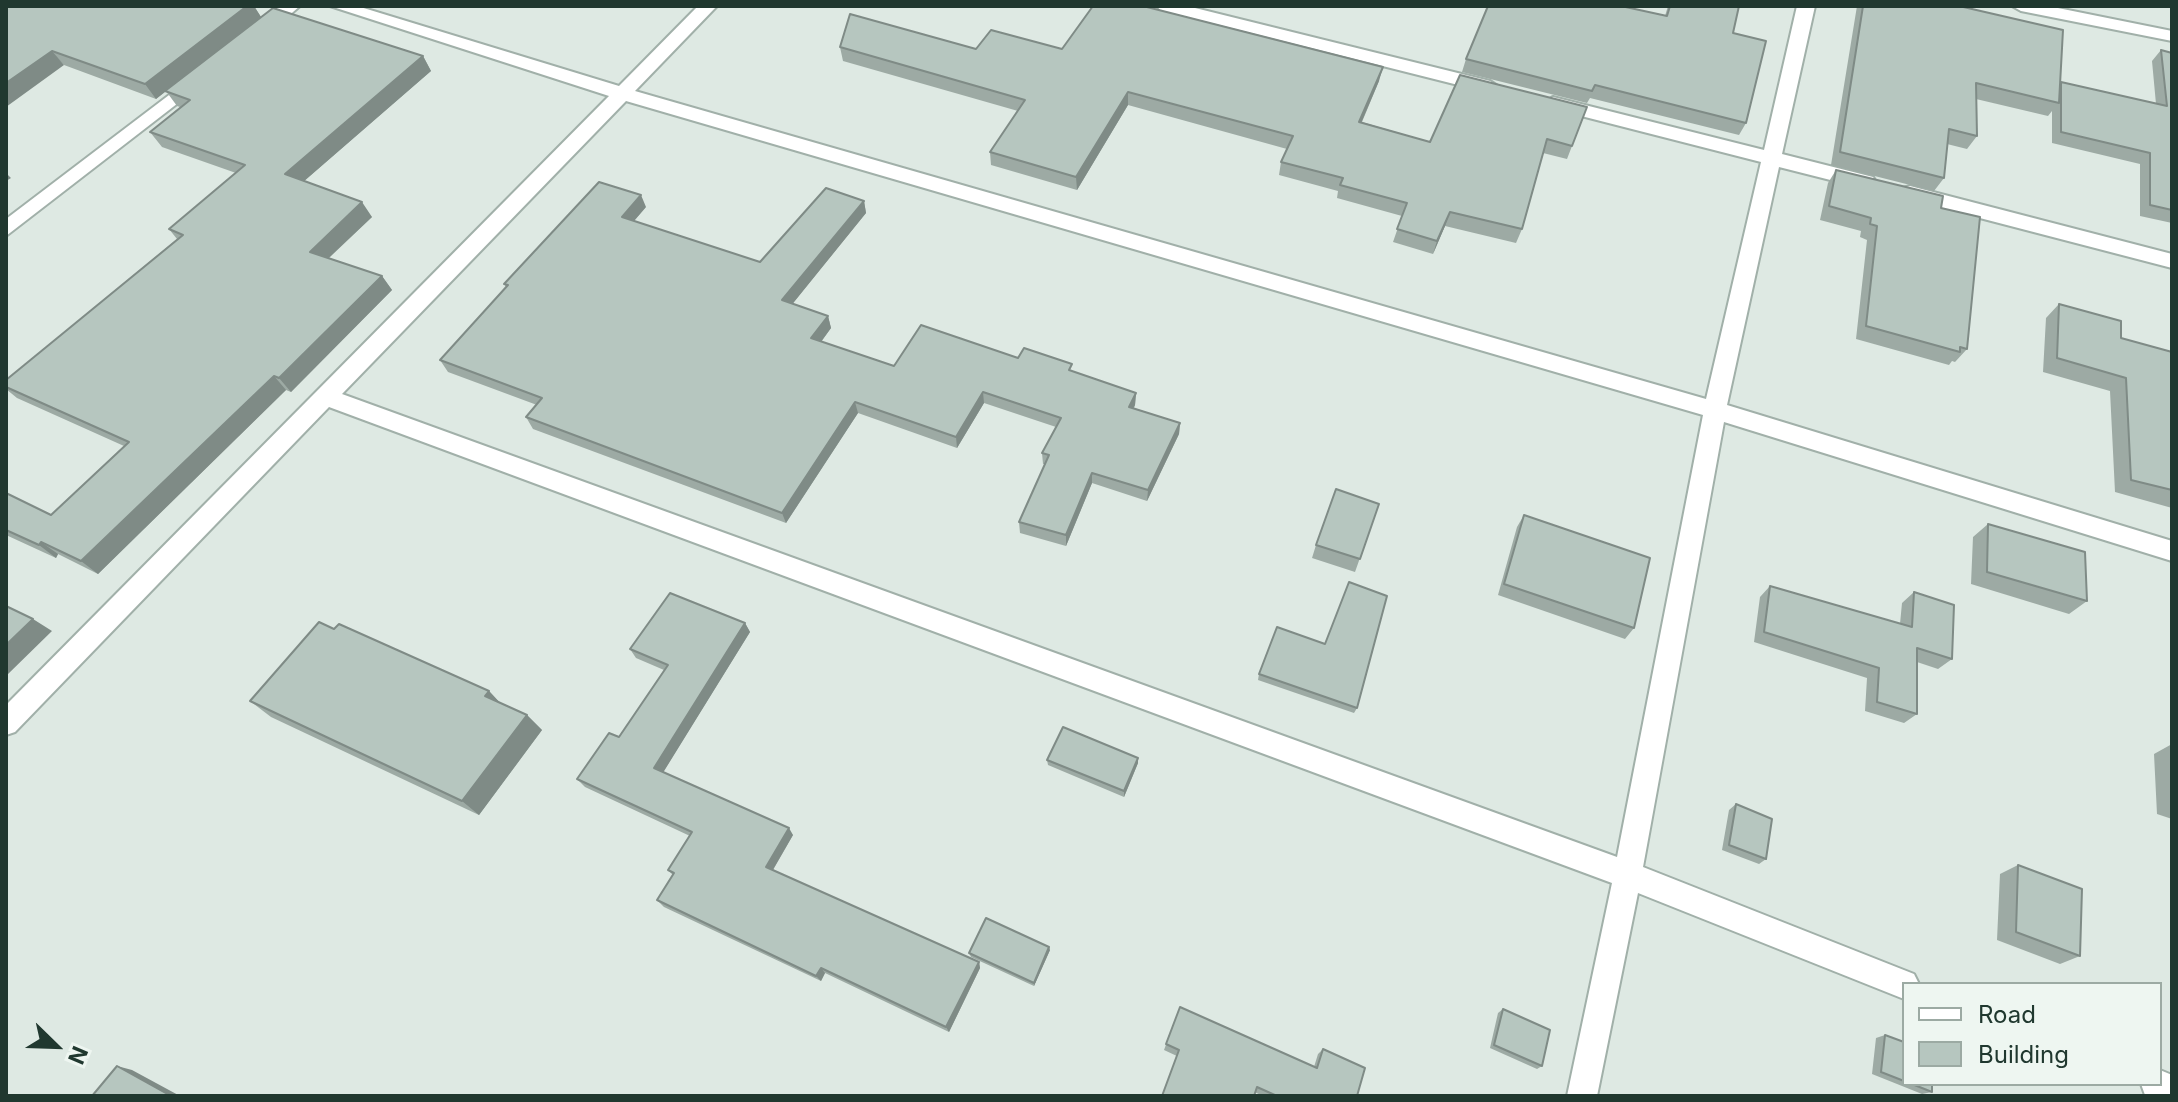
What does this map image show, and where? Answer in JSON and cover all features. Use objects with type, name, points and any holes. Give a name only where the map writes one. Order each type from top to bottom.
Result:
[{"type":"street","points":[[241,45],[291,6]]},
{"type":"street","points":[[339,6],[623,94],[1715,410],[2172,551]]},
{"type":"street","points":[[6,723],[708,6]]},
{"type":"street","points":[[1166,6],[1507,91]]},
{"type":"street","points":[[1582,1096],[1628,875],[1715,410],[1806,6]]},
{"type":"street","points":[[2021,6],[2172,36]]},
{"type":"street","points":[[6,229],[216,65]]},
{"type":"street","points":[[1538,99],[2172,261]]},
{"type":"street","points":[[326,397],[1628,875],[1902,983]]},
{"type":"building","points":[[6,6],[247,6],[145,84],[52,51],[6,83]]},
{"type":"building","points":[[1093,6],[1143,6],[1383,67],[1359,122],[1430,142],[1460,75],[1587,107],[1572,146],[1547,139],[1522,229],[1450,212],[1437,241],[1397,229],[1407,203],[1340,185],[1343,178],[1281,162],[1293,136],[1128,92],[1076,177],[990,152],[1025,100],[840,47],[850,14],[976,49],[991,30],[1062,49]]},
{"type":"building","points":[[1488,6],[1621,6],[1667,16],[1670,6],[1739,6],[1733,33],[1766,41],[1746,123],[1595,85],[1592,91],[1466,59]]},
{"type":"building","points":[[1863,6],[1959,6],[2063,30],[2059,103],[1976,83],[1977,136],[1949,129],[1944,178],[1840,152]]},
{"type":"building","points":[[273,8],[423,56],[285,174],[362,202],[310,252],[382,276],[279,378],[274,376],[81,561],[6,530],[6,493],[51,515],[129,442],[6,387],[6,380],[183,235],[169,229],[245,165],[150,132],[190,100],[165,91]]},
{"type":"building","points":[[2161,50],[2172,53],[2172,210],[2150,205],[2150,153],[2061,132],[2061,82],[2167,106]]},
{"type":"building","points":[[1836,170],[1943,196],[1941,208],[1980,217],[1967,349],[1960,347],[1960,352],[1866,326],[1877,226],[1870,224],[1871,218],[1829,206]]},
{"type":"building","points":[[599,182],[641,195],[622,217],[760,262],[826,188],[864,201],[782,300],[828,316],[811,338],[894,366],[921,325],[1018,358],[1024,348],[1072,364],[1069,370],[1136,393],[1129,407],[1180,423],[1148,490],[1092,473],[1066,535],[1019,522],[1049,455],[1042,453],[1061,418],[983,392],[956,437],[855,402],[782,513],[526,417],[542,398],[440,360],[508,285],[504,284]]},
{"type":"building","points":[[2059,304],[2121,321],[2121,338],[2172,352],[2172,490],[2131,480],[2126,378],[2057,358]]},
{"type":"building","points":[[1336,489],[1379,504],[1360,559],[1316,545]]},
{"type":"building","points":[[1524,515],[1650,558],[1634,628],[1504,584]]},
{"type":"building","points":[[1988,524],[2085,552],[2087,601],[1987,572]]},
{"type":"building","points":[[1349,582],[1387,596],[1357,708],[1259,674],[1277,627],[1325,644]]},
{"type":"building","points":[[1770,586],[1912,627],[1914,592],[1954,605],[1952,659],[1917,648],[1917,714],[1877,702],[1879,668],[1764,632]]},
{"type":"building","points":[[670,593],[745,623],[654,768],[789,828],[766,867],[979,962],[946,1027],[821,968],[816,976],[657,900],[674,873],[668,870],[692,832],[577,779],[609,733],[619,737],[668,665],[630,649]]},
{"type":"building","points":[[6,606],[33,619],[6,645]]},
{"type":"building","points":[[319,622],[334,629],[339,624],[489,691],[485,696],[527,715],[462,801],[250,701]]},
{"type":"building","points":[[1063,727],[1138,758],[1124,791],[1047,760]]},
{"type":"building","points":[[1736,804],[1772,819],[1766,859],[1729,845]]},
{"type":"building","points":[[2018,865],[2082,889],[2080,956],[2016,932]]},
{"type":"building","points":[[986,918],[1049,947],[1034,983],[969,953]]},
{"type":"building","points":[[1180,1007],[1317,1068],[1323,1049],[1365,1068],[1357,1096],[1277,1096],[1257,1087],[1254,1096],[1162,1096],[1179,1050],[1166,1044]]},
{"type":"building","points":[[1503,1009],[1550,1030],[1542,1066],[1494,1045]]},
{"type":"building","points":[[1885,1035],[1902,1041],[1902,1080],[1881,1072]]},
{"type":"building","points":[[117,1066],[171,1096],[92,1096]]},
{"type":"building","points":[[1917,1086],[1932,1086],[1932,1092]]}]
